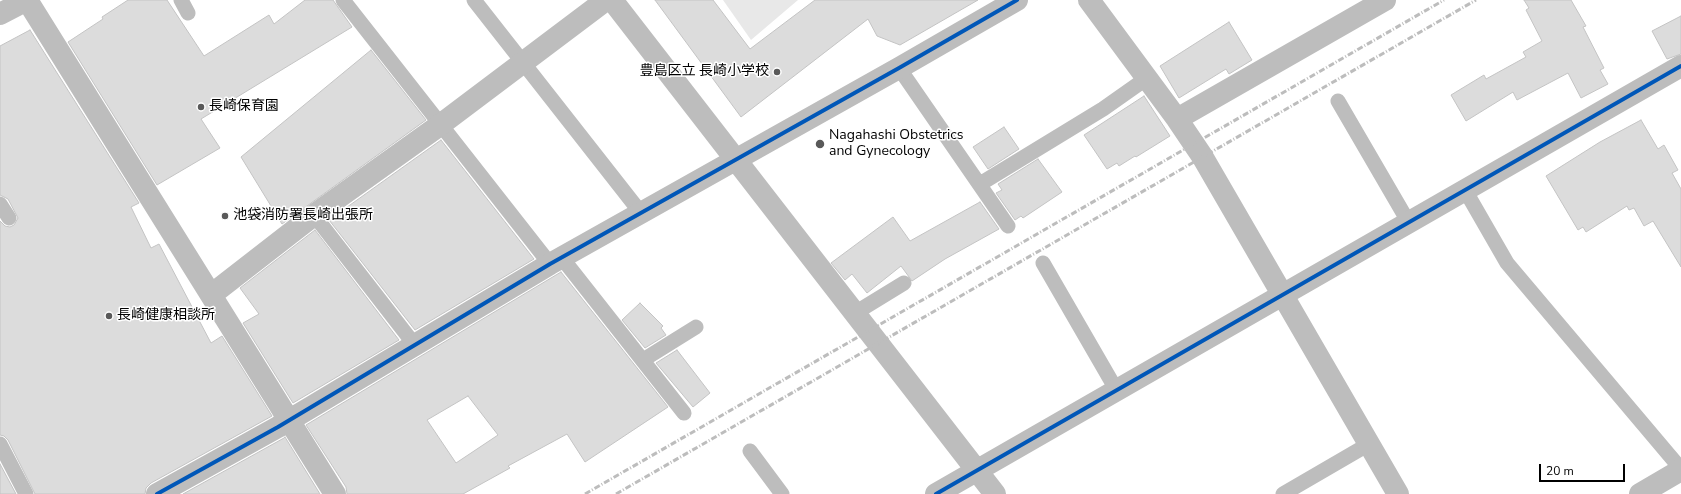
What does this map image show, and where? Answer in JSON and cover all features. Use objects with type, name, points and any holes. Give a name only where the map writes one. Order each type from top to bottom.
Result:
[{"type":"street","points":[[0,14],[27,0],[335,494]]},
{"type":"street","points":[[211,295],[314,215],[440,125],[606,0]]},
{"type":"street","points":[[612,0],[995,494]]},
{"type":"street","points":[[158,494],[289,420],[414,344],[556,261],[1017,0]]},
{"type":"street","points":[[1089,0],[1177,119],[1202,156],[1398,494]]},
{"type":"street","points":[[1177,119],[1385,0]]},
{"type":"street","points":[[936,494],[1681,66]]},
{"type":"street","points":[[1640,494],[1681,469]]},
{"type":"lane","points":[[343,0],[440,125],[643,360],[684,413]]},
{"type":"lane","points":[[474,0],[641,213]]},
{"type":"lane","points":[[899,68],[1008,226]]},
{"type":"lane","points":[[980,184],[1104,109],[1147,78]]},
{"type":"lane","points":[[1338,101],[1409,223]]},
{"type":"lane","points":[[1465,190],[1507,263],[1681,469]]},
{"type":"lane","points":[[0,204],[9,218]]},
{"type":"lane","points":[[314,215],[414,344]]},
{"type":"lane","points":[[1043,263],[1117,391]]},
{"type":"lane","points":[[855,313],[904,283]]},
{"type":"lane","points":[[643,360],[696,327]]},
{"type":"lane","points":[[0,444],[26,494]]},
{"type":"lane","points":[[1283,494],[1369,444]]},
{"type":"lane","points":[[750,451],[782,494]]},
{"type":"shaded area","points":[[723,0],[798,0],[751,40]]},
{"type":"building","points":[[128,0],[167,0],[204,56],[269,15],[274,24],[305,0],[333,0],[352,27],[201,119],[220,148],[157,185],[68,42],[103,19],[102,17]]},
{"type":"building","points":[[655,0],[713,0],[750,49],[815,0],[978,0],[900,45],[877,36],[868,19],[741,117]]},
{"type":"building","points":[[1524,0],[1571,0],[1586,26],[1583,27],[1604,68],[1600,70],[1608,84],[1581,98],[1568,73],[1517,100],[1513,92],[1466,121],[1451,95],[1484,75],[1486,79],[1526,57],[1523,52],[1542,41],[1526,10],[1529,8]]},
{"type":"building","points":[[1681,16],[1681,54],[1667,59],[1652,31]]},
{"type":"building","points":[[1229,22],[1252,60],[1229,74],[1226,69],[1179,98],[1160,66]]},
{"type":"building","points":[[30,30],[139,203],[131,207],[151,248],[159,244],[211,343],[222,336],[272,416],[151,483],[146,488],[145,494],[35,494],[8,440],[4,436],[0,435],[0,221],[5,226],[10,227],[14,225],[18,218],[8,199],[0,195],[0,46]]},
{"type":"building","points":[[371,50],[426,120],[282,224],[241,157]]},
{"type":"building","points":[[1144,96],[1170,136],[1119,166],[1117,163],[1107,169],[1084,135]]},
{"type":"building","points":[[1641,120],[1658,149],[1664,145],[1678,170],[1672,173],[1681,189],[1681,267],[1653,221],[1644,226],[1634,208],[1629,210],[1627,206],[1586,232],[1583,227],[1578,230],[1546,176],[1600,142]]},
{"type":"building","points":[[1004,127],[1019,149],[988,169],[973,147]]},
{"type":"building","points":[[441,140],[534,259],[415,330],[329,220]]},
{"type":"building","points":[[1038,159],[1062,192],[1023,218],[1021,216],[1015,220],[996,193],[1002,190],[998,184]]},
{"type":"building","points":[[980,202],[999,229],[945,259],[912,281],[901,266],[867,293],[852,274],[845,280],[831,263],[893,217],[910,241]]},
{"type":"building","points":[[315,230],[399,340],[293,403],[243,323],[259,314],[240,288]]},
{"type":"building","points":[[561,272],[668,407],[585,462],[567,434],[508,466],[510,468],[463,494],[347,494],[346,487],[306,425]],"holes":[[[468,396],[498,435],[456,463],[427,420]]]},
{"type":"building","points":[[640,303],[663,326],[661,328],[666,335],[645,348],[622,320]]},
{"type":"building","points":[[677,350],[710,393],[693,407],[656,363]]},
{"type":"building","points":[[285,437],[320,494],[183,494],[284,438]]},
{"type":"building","points":[[0,464],[16,494],[0,494]]},
{"type":"railway","points":[[585,494],[1444,0]]},
{"type":"railway","points":[[616,494],[1476,0]]},
{"type":"cycle path","points":[[157,494],[278,427],[550,264],[1017,0]]},
{"type":"cycle path","points":[[936,494],[1681,66]]},
{"type":"place","name":"豊島区立 長崎小学校","points":[[777,72]]},
{"type":"place","name":"長崎保育園","points":[[201,107]]},
{"type":"place","name":"Nagahashi Obstetrics and Gynecology","points":[[820,144]]},
{"type":"place","name":"池袋消防署長崎出張所","points":[[225,216]]},
{"type":"place","name":"長崎健康相談所","points":[[109,316]]}]
